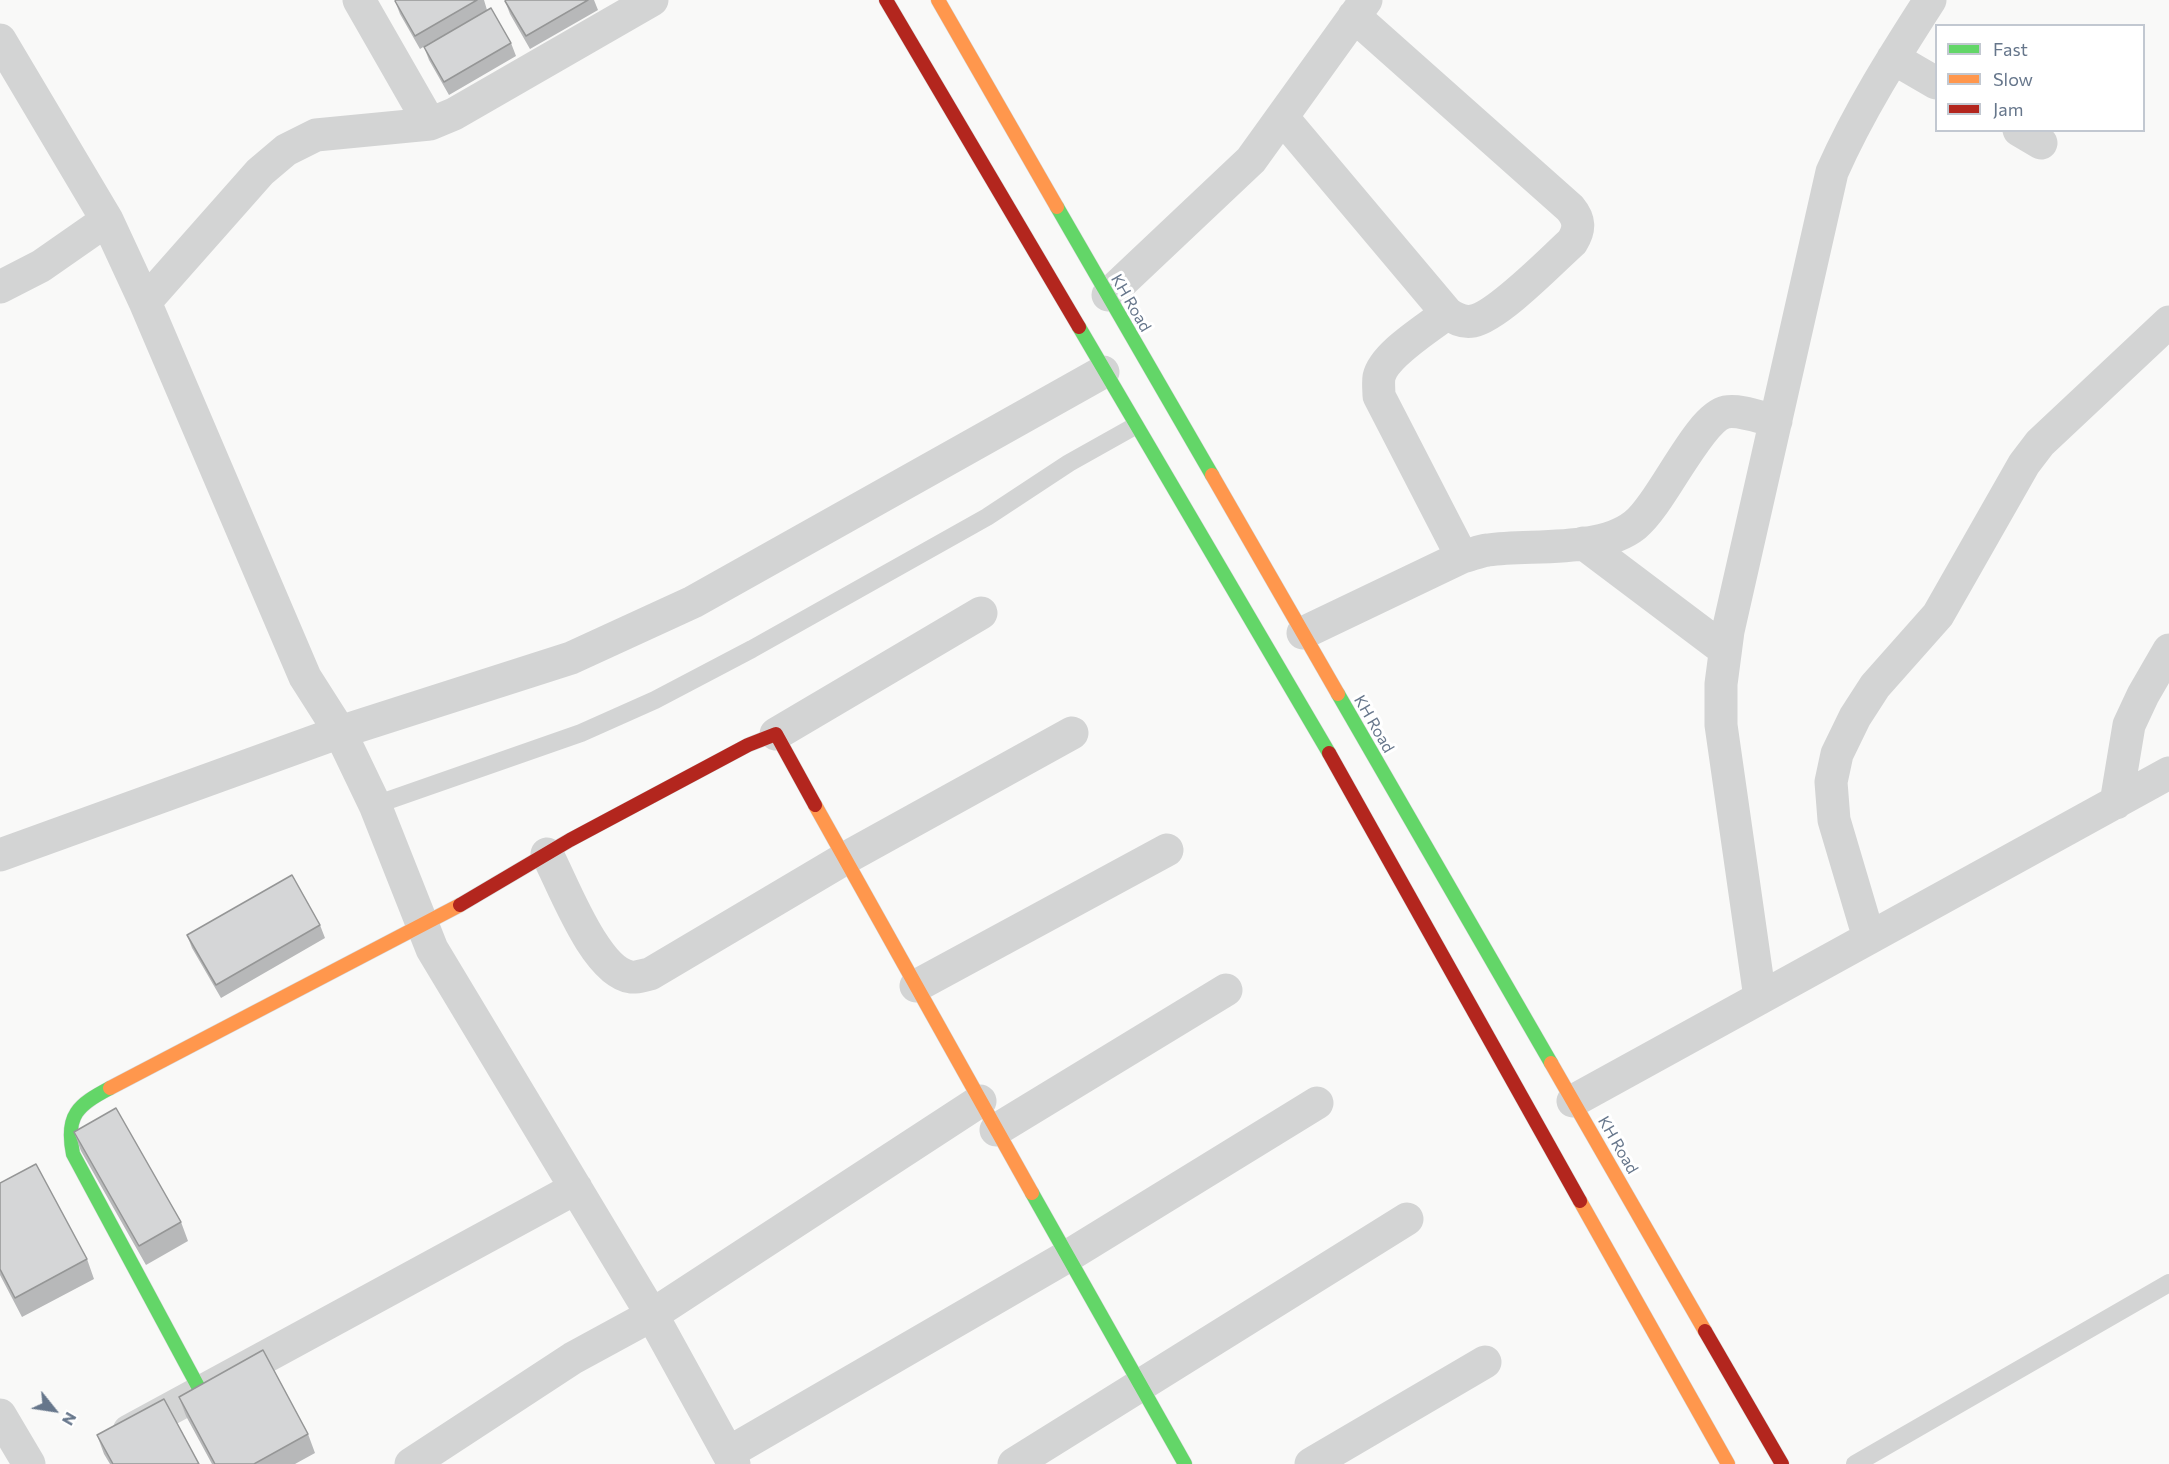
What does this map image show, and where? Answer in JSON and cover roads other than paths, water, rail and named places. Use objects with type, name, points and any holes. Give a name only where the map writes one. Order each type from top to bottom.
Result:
[{"type":"main road","name":"KH Road","points":[[886,0],[1303,633],[1782,1464]]},
{"type":"main road","name":"KH Road","points":[[938,0],[1108,295],[1124,361],[1135,426],[1316,730],[1728,1464]]},
{"type":"main road","points":[[201,1392],[73,1155],[68,1135],[73,1115],[84,1102],[422,923],[470,900],[547,854],[747,745],[776,734],[844,860],[1185,1464]]},
{"type":"street","points":[[145,302],[260,172],[286,150],[316,135],[430,124],[454,114],[652,0]]},
{"type":"street","points":[[1760,998],[1721,725],[1725,650],[1832,172],[1849,132],[1930,0]]},
{"type":"street","points":[[362,1],[430,124]]},
{"type":"street","points":[[1108,295],[1251,160],[1360,8],[1577,218],[1578,231],[1572,243],[1490,315],[1472,322],[1457,320],[1447,313],[1282,117]]},
{"type":"street","points":[[0,40],[107,220],[145,302],[305,677],[340,732],[375,805],[432,949],[652,1315],[731,1458],[1068,1256],[1317,1103]]},
{"type":"street","points":[[1893,58],[1935,82]]},
{"type":"street","points":[[0,287],[41,266],[107,220]]},
{"type":"street","points":[[1447,313],[1400,350],[1387,364],[1379,377],[1379,396],[1462,557]]},
{"type":"street","points":[[1869,938],[1834,820],[1831,782],[1837,754],[1855,717],[1875,686],[1938,615],[2024,464],[2040,443],[2169,322]]},
{"type":"street","points":[[0,855],[340,732],[571,658],[693,602],[1124,361]]},
{"type":"street","points":[[1303,633],[1462,557],[1487,550],[1583,543],[1619,535],[1636,524],[1651,509],[1704,429],[1716,416],[1728,411],[1776,421]]},
{"type":"street","points":[[1583,543],[1725,650]]},
{"type":"street","points":[[776,734],[981,613]]},
{"type":"street","points":[[2116,803],[2129,725],[2169,650]]},
{"type":"street","points":[[547,854],[599,955],[614,969],[631,977],[650,975],[844,860],[1072,733]]},
{"type":"street","points":[[1573,1101],[2169,773]]},
{"type":"street","points":[[916,987],[1167,850]]},
{"type":"street","points":[[996,1130],[1226,990]]},
{"type":"street","points":[[411,1464],[573,1358],[652,1315],[980,1101]]},
{"type":"street","points":[[116,1438],[576,1188]]},
{"type":"street","points":[[1014,1464],[1407,1219]]},
{"type":"street","points":[[1311,1464],[1485,1362]]},
{"type":"street","points":[[0,1415],[29,1464]]},
{"type":"lane","points":[[375,805],[581,733],[655,700],[752,649],[968,528],[1069,463],[1135,426]]},
{"type":"lane","points":[[1855,1464],[2169,1283]]}]
